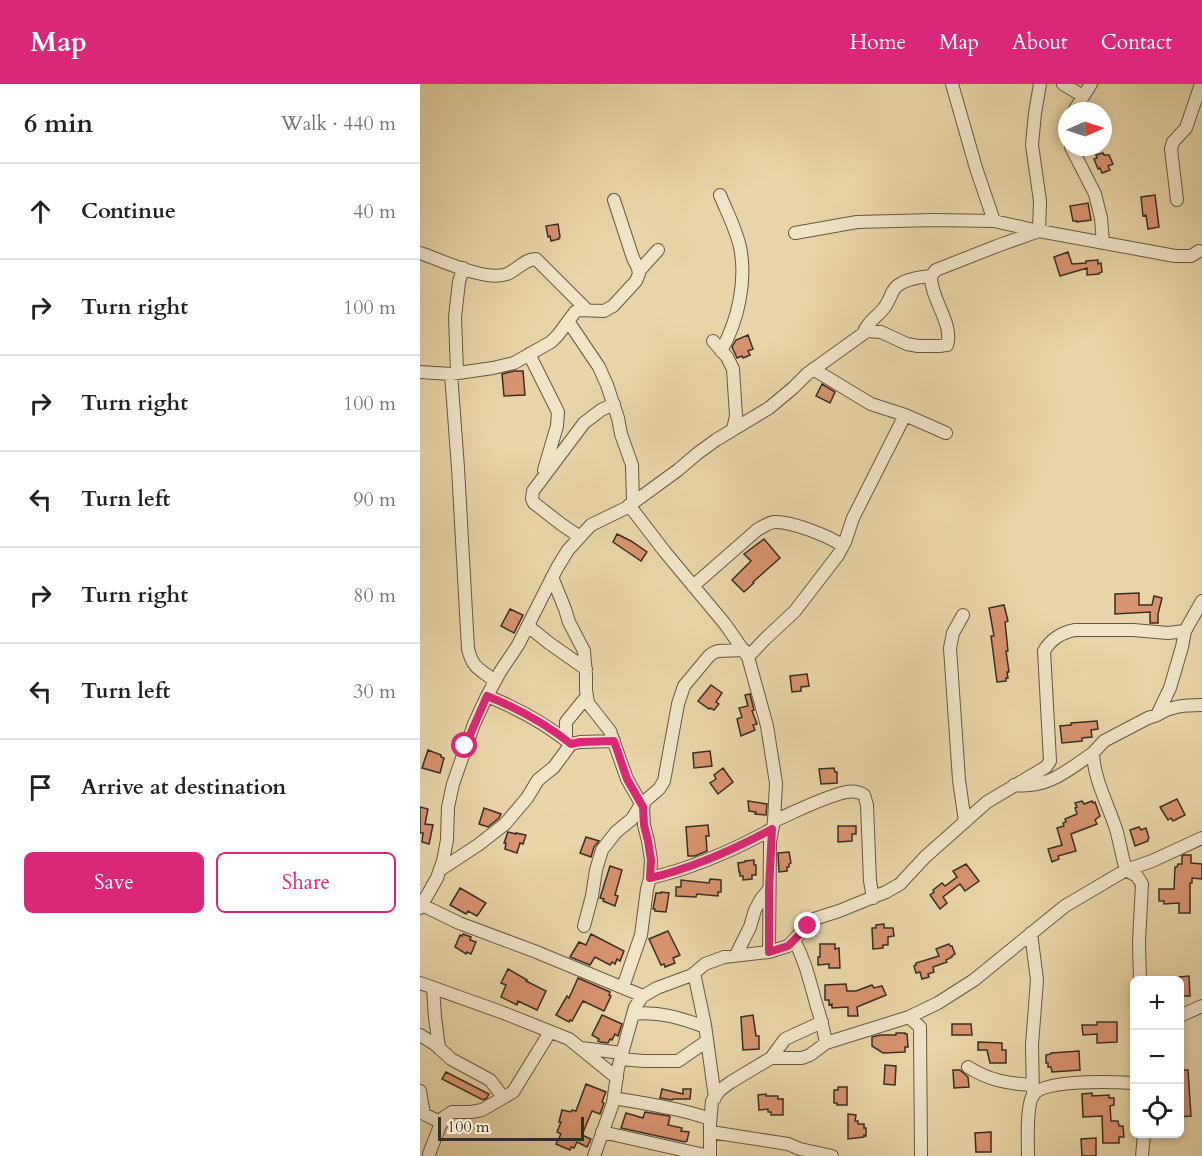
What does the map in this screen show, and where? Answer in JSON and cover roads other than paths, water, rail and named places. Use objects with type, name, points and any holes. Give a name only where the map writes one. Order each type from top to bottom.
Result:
[{"type":"street","points":[[952,84],[976,168],[994,220]]},
{"type":"street","points":[[1039,231],[1040,201],[1032,145],[1040,84]]},
{"type":"street","points":[[1063,84],[1083,96]]},
{"type":"street","points":[[1079,102],[1091,84]]},
{"type":"street","points":[[1177,200],[1171,149],[1173,142],[1186,128],[1201,84]]},
{"type":"street","points":[[1076,156],[1095,194],[1101,218],[1103,243]]},
{"type":"street","points":[[720,195],[740,248],[742,271],[736,317],[722,351]]},
{"type":"street","points":[[614,200],[639,271]]},
{"type":"street","points":[[795,233],[857,222],[994,220],[1039,231],[1175,256],[1191,256],[1199,251]]},
{"type":"street","points":[[863,334],[865,328],[883,310],[897,286],[920,277],[931,276],[936,270],[1039,231]]},
{"type":"street","points":[[420,372],[454,373],[514,363],[551,342],[575,312],[603,310],[613,306],[636,281],[639,271],[658,249]]},
{"type":"street","points":[[420,253],[490,276],[506,274],[520,267],[527,260],[536,259],[587,310]]},
{"type":"street","points":[[463,268],[455,317],[454,373],[468,649],[475,667],[495,681]]},
{"type":"street","points":[[643,996],[421,906],[443,861],[447,840],[448,807],[465,746],[487,696],[528,626],[552,577],[568,550],[591,525],[631,504],[678,471],[698,453],[768,408],[813,369],[867,331],[881,332],[907,344],[918,346],[946,345],[948,340],[945,320],[932,287],[931,276]]},
{"type":"street","points":[[567,321],[599,367],[614,404],[632,465],[631,504],[746,653],[767,726],[776,783],[769,889],[769,952]]},
{"type":"street","points":[[713,340],[733,369],[736,416],[733,429]]},
{"type":"street","points":[[529,354],[558,412],[554,439],[540,482]]},
{"type":"street","points":[[813,369],[871,404],[905,415],[946,433]]},
{"type":"street","points":[[580,537],[534,503],[533,491],[584,423],[601,410],[614,404]]},
{"type":"street","points":[[584,926],[602,850],[664,781],[678,704],[684,686],[713,653],[718,651],[746,653],[795,611],[838,555],[853,518],[905,415]]},
{"type":"street","points":[[693,586],[757,530],[768,524],[782,522],[829,537],[843,546]]},
{"type":"street","points":[[552,577],[569,622],[584,651],[585,690],[588,703],[610,731],[627,779],[642,805],[651,860],[650,878],[641,935],[623,987]]},
{"type":"street","points":[[1157,715],[1170,688],[1185,631],[1202,601]]},
{"type":"street","points":[[963,615],[952,633],[950,648],[964,822]]},
{"type":"street","points":[[528,626],[586,669]]},
{"type":"street","points":[[594,1156],[614,1098],[621,1056],[634,1007],[643,996],[694,973],[705,964],[724,957],[769,952],[788,946],[814,920],[886,892],[900,884],[925,857],[987,802],[1046,766],[1050,761],[1044,651],[1048,644],[1066,631],[1132,630],[1168,633],[1185,631]]},
{"type":"street","points":[[487,696],[539,722],[569,742],[614,741]]},
{"type":"street","points":[[440,870],[505,824],[527,798],[538,780],[554,766],[569,742],[566,722],[587,696]]},
{"type":"street","points":[[1014,785],[1028,786],[1046,782],[1069,770],[1093,753],[1104,741],[1167,708],[1202,705]]},
{"type":"street","points":[[1093,753],[1093,764],[1116,830],[1126,870],[1137,876],[1142,884],[1140,976]]},
{"type":"street","points":[[650,878],[674,873],[717,856],[823,800],[847,792],[861,792],[867,805],[870,880],[873,898]]},
{"type":"street","points":[[771,1058],[802,1058],[826,1043],[909,1017],[938,1003],[974,980],[1065,906],[1126,870],[1202,838]]},
{"type":"street","points":[[736,955],[750,927],[755,910],[769,889]]},
{"type":"street","points":[[1028,1156],[1037,980],[1031,933]]},
{"type":"street","points":[[794,940],[808,973],[826,1043]]},
{"type":"street","points":[[694,973],[708,1041],[715,1098]]},
{"type":"street","points":[[420,983],[569,1039],[617,1078]]},
{"type":"street","points":[[433,988],[439,1048]]},
{"type":"street","points":[[1184,1014],[1202,1006]]},
{"type":"street","points":[[633,1014],[660,1013],[705,1027]]},
{"type":"street","points":[[909,1017],[920,1027],[921,1156]]},
{"type":"street","points":[[602,1132],[710,1156],[712,1101],[720,1090],[771,1058],[785,1040],[822,1022]]},
{"type":"street","points":[[428,1154],[443,1118],[452,1112],[482,1110],[518,1087],[550,1032]]},
{"type":"street","points":[[420,1035],[451,1059],[490,1080],[504,1097]]},
{"type":"street","points":[[578,1047],[644,1061],[678,1061],[708,1041]]},
{"type":"street","points":[[968,1067],[980,1075],[1033,1091],[1053,1085],[1130,1083]]},
{"type":"street","points":[[420,1091],[422,1113],[442,1123]]},
{"type":"street","points":[[614,1098],[693,1113],[711,1126],[832,1156]]},
{"type":"street","points":[[1142,1156],[1144,1138]]}]
